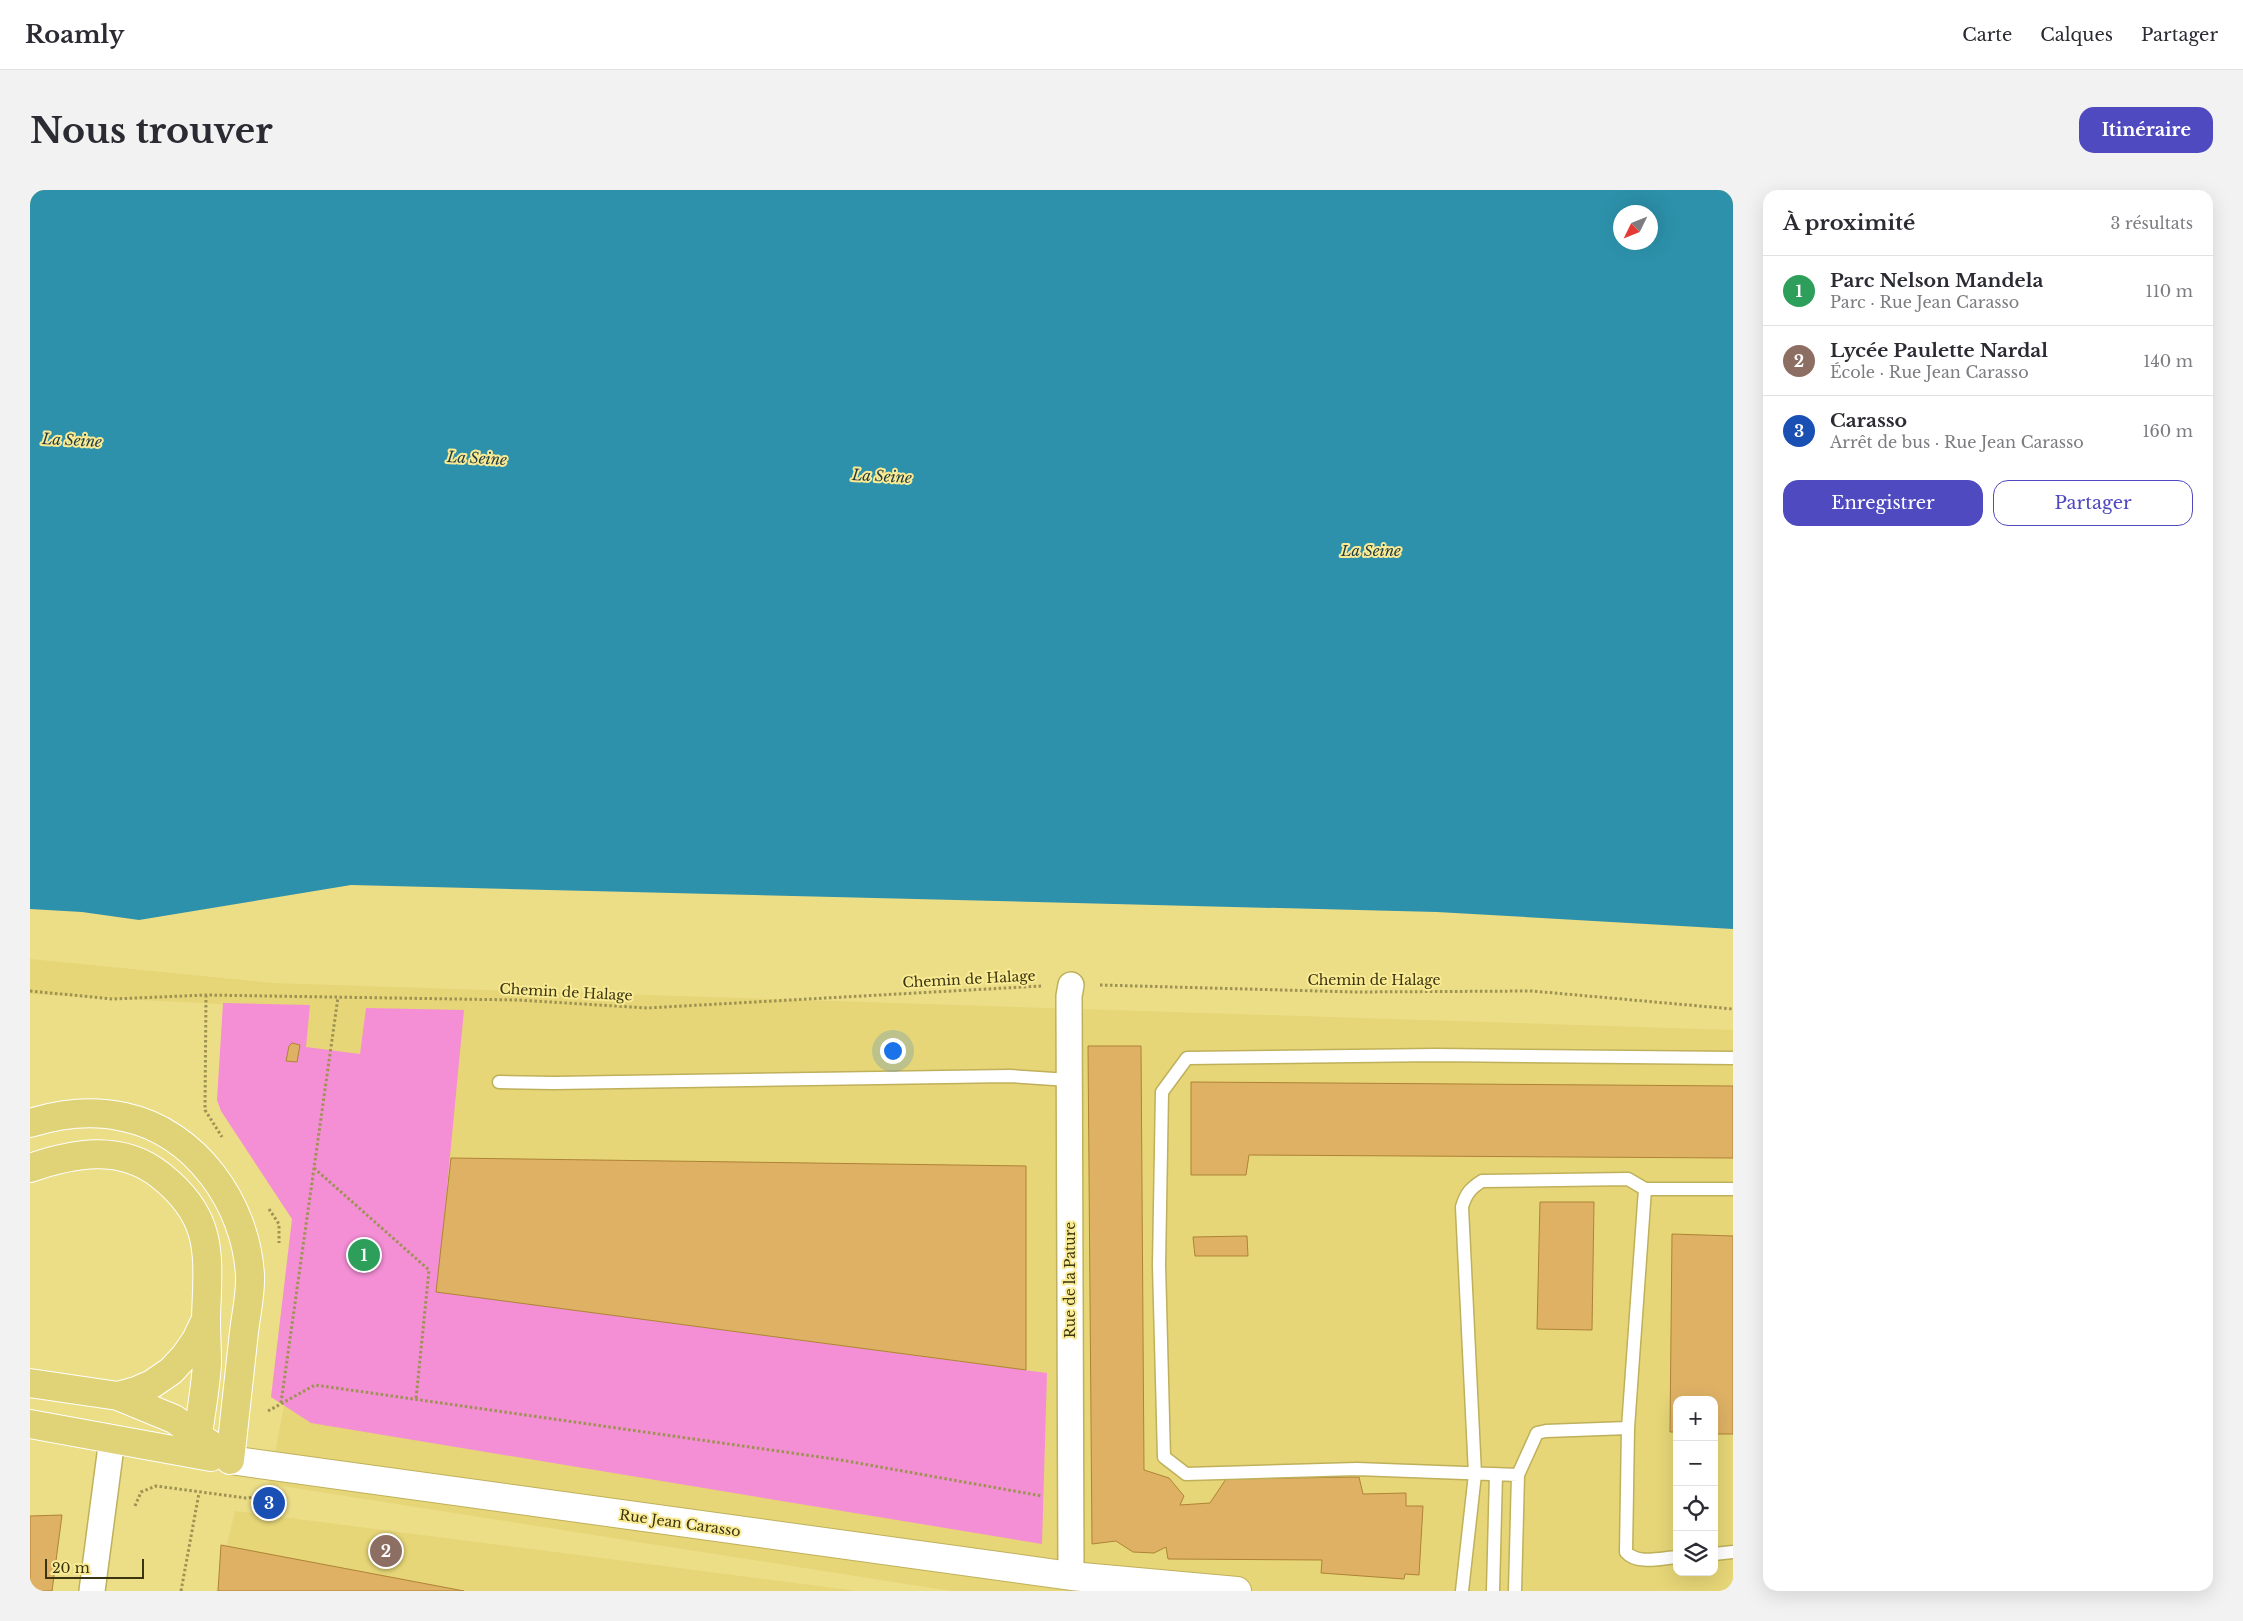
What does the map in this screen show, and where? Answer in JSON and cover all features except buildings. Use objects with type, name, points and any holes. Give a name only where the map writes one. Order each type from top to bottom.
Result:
[{"type":"main road","points":[[30,1123],[69,1114],[101,1114],[124,1117],[144,1123],[162,1132],[195,1156],[210,1170],[222,1187],[241,1230],[250,1276],[230,1460],[196,1444],[112,1439],[30,1424]]},
{"type":"main road","points":[[30,1168],[89,1154],[106,1154],[138,1162],[155,1171],[172,1184],[193,1210],[203,1233],[209,1273],[206,1317],[206,1370],[196,1444]]},
{"type":"main road","points":[[112,1439],[123,1420],[129,1399],[171,1371],[196,1340],[206,1317]]},
{"type":"main road","points":[[30,1383],[129,1399],[174,1419],[196,1444]]},
{"type":"street","name":"Rue de la Pature","points":[[1070,985],[1071,1576]]},
{"type":"street","points":[[92,1591],[112,1439]]},
{"type":"street","name":"Rue Jean Carasso","points":[[230,1460],[1071,1576],[1237,1591]]},
{"type":"lane","points":[[1518,1475],[1357,1469],[1186,1474],[1164,1457],[1159,1265],[1162,1092],[1188,1058],[1447,1055],[1733,1058]]},
{"type":"lane","points":[[499,1082],[554,1084],[1010,1076],[1069,1080]]},
{"type":"lane","points":[[1462,1591],[1476,1474],[1462,1207],[1466,1194],[1473,1186],[1482,1181],[1628,1179],[1644,1189],[1733,1189]]},
{"type":"lane","points":[[1644,1189],[1628,1428],[1626,1552],[1632,1559],[1639,1560],[1673,1557]]},
{"type":"lane","points":[[1515,1591],[1518,1475],[1537,1434],[1546,1431],[1628,1428]]},
{"type":"lane","points":[[1493,1591],[1496,1474]]},
{"type":"lane","points":[[1718,1554],[1733,1552]]},
{"type":"path","name":"Chemin de Halage","points":[[30,991],[114,1000],[206,995],[518,1000],[647,1008],[1070,985],[1355,992],[1532,991],[1733,1009]]},
{"type":"path","points":[[281,1403],[338,997]]},
{"type":"path","points":[[314,1168],[429,1270],[416,1399]]},
{"type":"path","points":[[268,1411],[315,1385],[841,1460],[1071,1500]]},
{"type":"path","points":[[181,1591],[200,1493]]},
{"type":"shaded area","points":[[30,959],[273,983],[1733,1030],[1733,1591],[951,1591],[269,1484],[298,1334],[296,1008],[30,994]]},
{"type":"shaded area","points":[[223,1003],[310,1005],[306,1047],[360,1054],[366,1008],[464,1010],[437,1292],[1047,1373],[1042,1544],[311,1423],[271,1397],[292,1219],[221,1111],[217,1100]]},
{"type":"shaded area","points":[[235,1511],[857,1591],[216,1591]]},
{"type":"water","name":"La Seine","points":[[30,190],[1733,190],[1733,929],[1437,912],[351,885],[139,920],[82,912],[30,909]]},
{"type":"place","name":"Parc Nelson Mandela","points":[[364,1255]]},
{"type":"place","name":"Carasso","points":[[269,1503]]},
{"type":"place","name":"Lycée Paulette Nardal","points":[[386,1551]]}]
